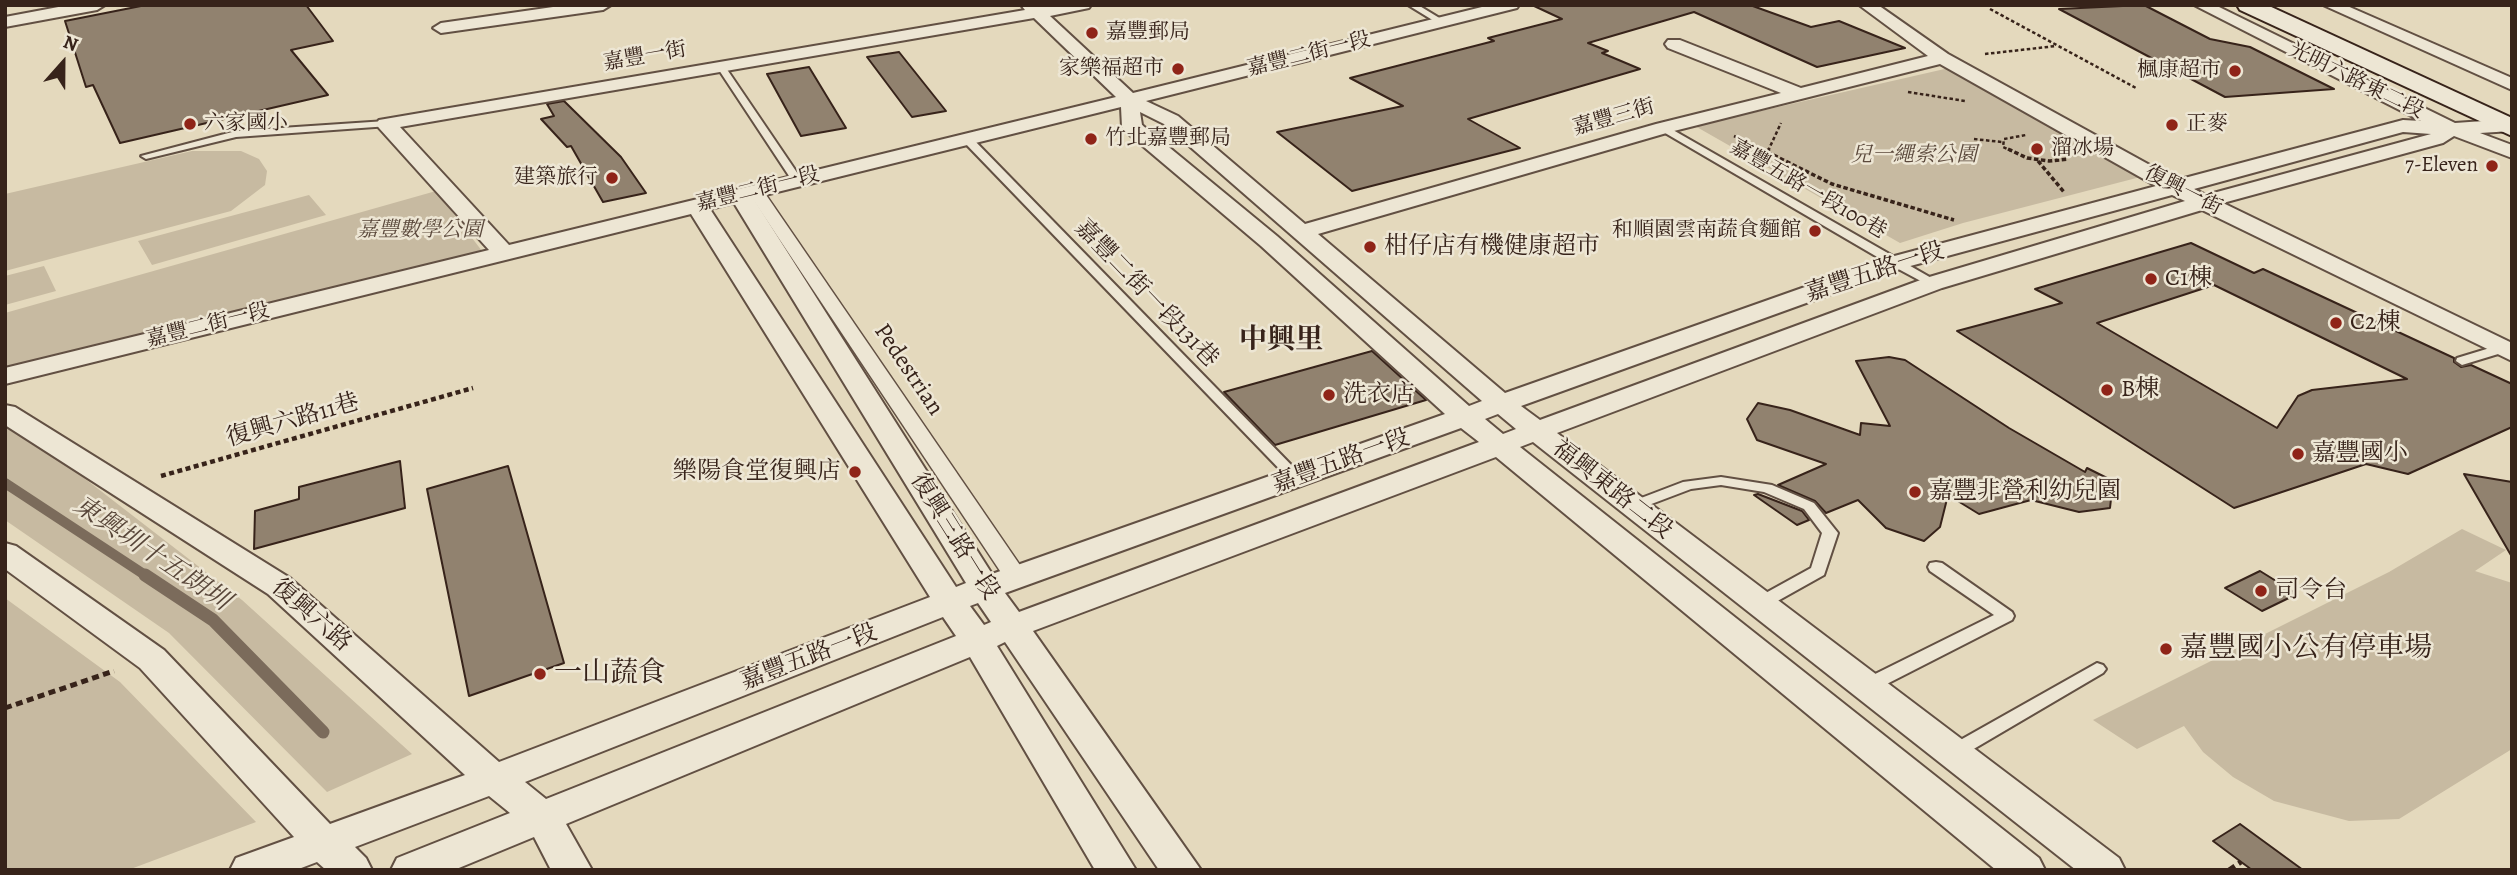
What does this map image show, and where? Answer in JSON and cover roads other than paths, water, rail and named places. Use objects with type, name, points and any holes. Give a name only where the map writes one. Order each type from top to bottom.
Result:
[{"type":"main road","name":"光明六路東二段","points":[[2248,5],[2510,121]]},
{"type":"main road","name":"光明六路東二段","points":[[2291,5],[2510,121]]},
{"type":"street","points":[[5,22],[97,5]]},
{"type":"street","points":[[441,28],[603,5]]},
{"type":"street","name":"嘉豐一街","points":[[386,124],[722,67],[1033,9],[1083,5]]},
{"type":"street","name":"嘉豐二街一段","points":[[5,376],[1511,5]]},
{"type":"street","name":"復興一街","points":[[1867,5],[1942,58],[2175,188],[2507,351]]},
{"type":"street","name":"光明六路東二段","points":[[2202,5],[2452,129],[2512,152]]},
{"type":"street","points":[[2331,5],[2512,85]]},
{"type":"street","name":"福興東路二段","points":[[1033,9],[1130,100],[1171,120],[1500,403],[2105,870]]},
{"type":"street","points":[[1674,44],[1801,93]]},
{"type":"street","name":"嘉豐三街","points":[[1301,232],[1663,128],[1942,58]]},
{"type":"street","name":"福興東路二段","points":[[1130,100],[1132,127],[1269,241],[1465,417],[2025,870]]},
{"type":"street","name":"嘉豐五路一段","points":[[250,870],[494,779],[985,588],[1895,263],[2403,126],[2452,129],[2510,121]]},
{"type":"street","points":[[386,124],[504,253]]},
{"type":"street","name":"嘉豐五路一段","points":[[411,870],[1011,627],[1934,283],[2204,202],[2437,139],[2452,129]]},
{"type":"street","name":"Pedestrian","points":[[748,194],[1016,577]]},
{"type":"street","name":"復興三路一段","points":[[748,194],[985,588],[1181,870]]},
{"type":"street","name":"復興三路一段","points":[[696,206],[950,603],[978,642],[1116,870]]},
{"type":"street","name":"復興六路","points":[[5,413],[279,586],[494,779],[543,818],[572,870]]},
{"type":"street","points":[[5,553],[152,659],[352,870]]},
{"type":"lane","points":[[1412,5],[1442,22]]},
{"type":"lane","points":[[722,67],[797,180]]},
{"type":"lane","points":[[146,156],[236,134],[386,124]]},
{"type":"lane","name":"嘉豐五路一段100巷","points":[[1663,128],[1934,283]]},
{"type":"lane","name":"嘉豐二街一段131巷","points":[[967,139],[1296,478]]},
{"type":"lane","points":[[2462,361],[2507,351]]},
{"type":"lane","points":[[1633,506],[1688,485],[1721,481],[1767,488],[1809,506],[1830,533],[1818,571],[1759,604]]},
{"type":"lane","points":[[1867,686],[2006,616],[1936,567]]},
{"type":"lane","points":[[1954,752],[2098,669]]},
{"type":"waterway","name":"東興圳十五朗圳","points":[[5,483],[148,577]]},
{"type":"waterway","name":"東興圳十五朗圳","points":[[145,575],[213,620],[323,732]]},
{"type":"place","name":"嘉豐郵局","points":[[1092,33]]},
{"type":"place","name":"家樂福超市","points":[[1178,69]]},
{"type":"place","name":"楓康超市","points":[[2235,71]]},
{"type":"place","name":"六家國小","points":[[190,124]]},
{"type":"place","name":"正麥","points":[[2172,125]]},
{"type":"place","name":"竹北嘉豐郵局","points":[[1091,139]]},
{"type":"place","name":"溜冰場","points":[[2037,149]]},
{"type":"place","name":"7-Eleven","points":[[2492,166]]},
{"type":"place","name":"建築旅行","points":[[612,178]]},
{"type":"place","name":"和順園雲南蔬食麵館","points":[[1815,231]]},
{"type":"place","name":"柑仔店有機健康超市","points":[[1370,247]]},
{"type":"place","name":"C1棟","points":[[2151,279]]},
{"type":"place","name":"C2棟","points":[[2336,323]]},
{"type":"place","name":"B棟","points":[[2107,390]]},
{"type":"place","name":"洗衣店","points":[[1329,395]]},
{"type":"place","name":"嘉豐國小","points":[[2298,454]]},
{"type":"place","name":"樂陽食堂復興店","points":[[855,472]]},
{"type":"place","name":"嘉豐非營利幼兒園","points":[[1915,492]]},
{"type":"place","name":"司令台","points":[[2261,591]]},
{"type":"place","name":"嘉豐國小公有停車場","points":[[2166,649]]},
{"type":"place","name":"一山蔬食","points":[[540,674]]},
{"type":"district","name":"中興里","points":[[1281,341]]},
{"type":"park label","name":"兒一繩索公園","points":[[1914,156]]},
{"type":"park label","name":"嘉豐數學公園","points":[[420,231]]}]
